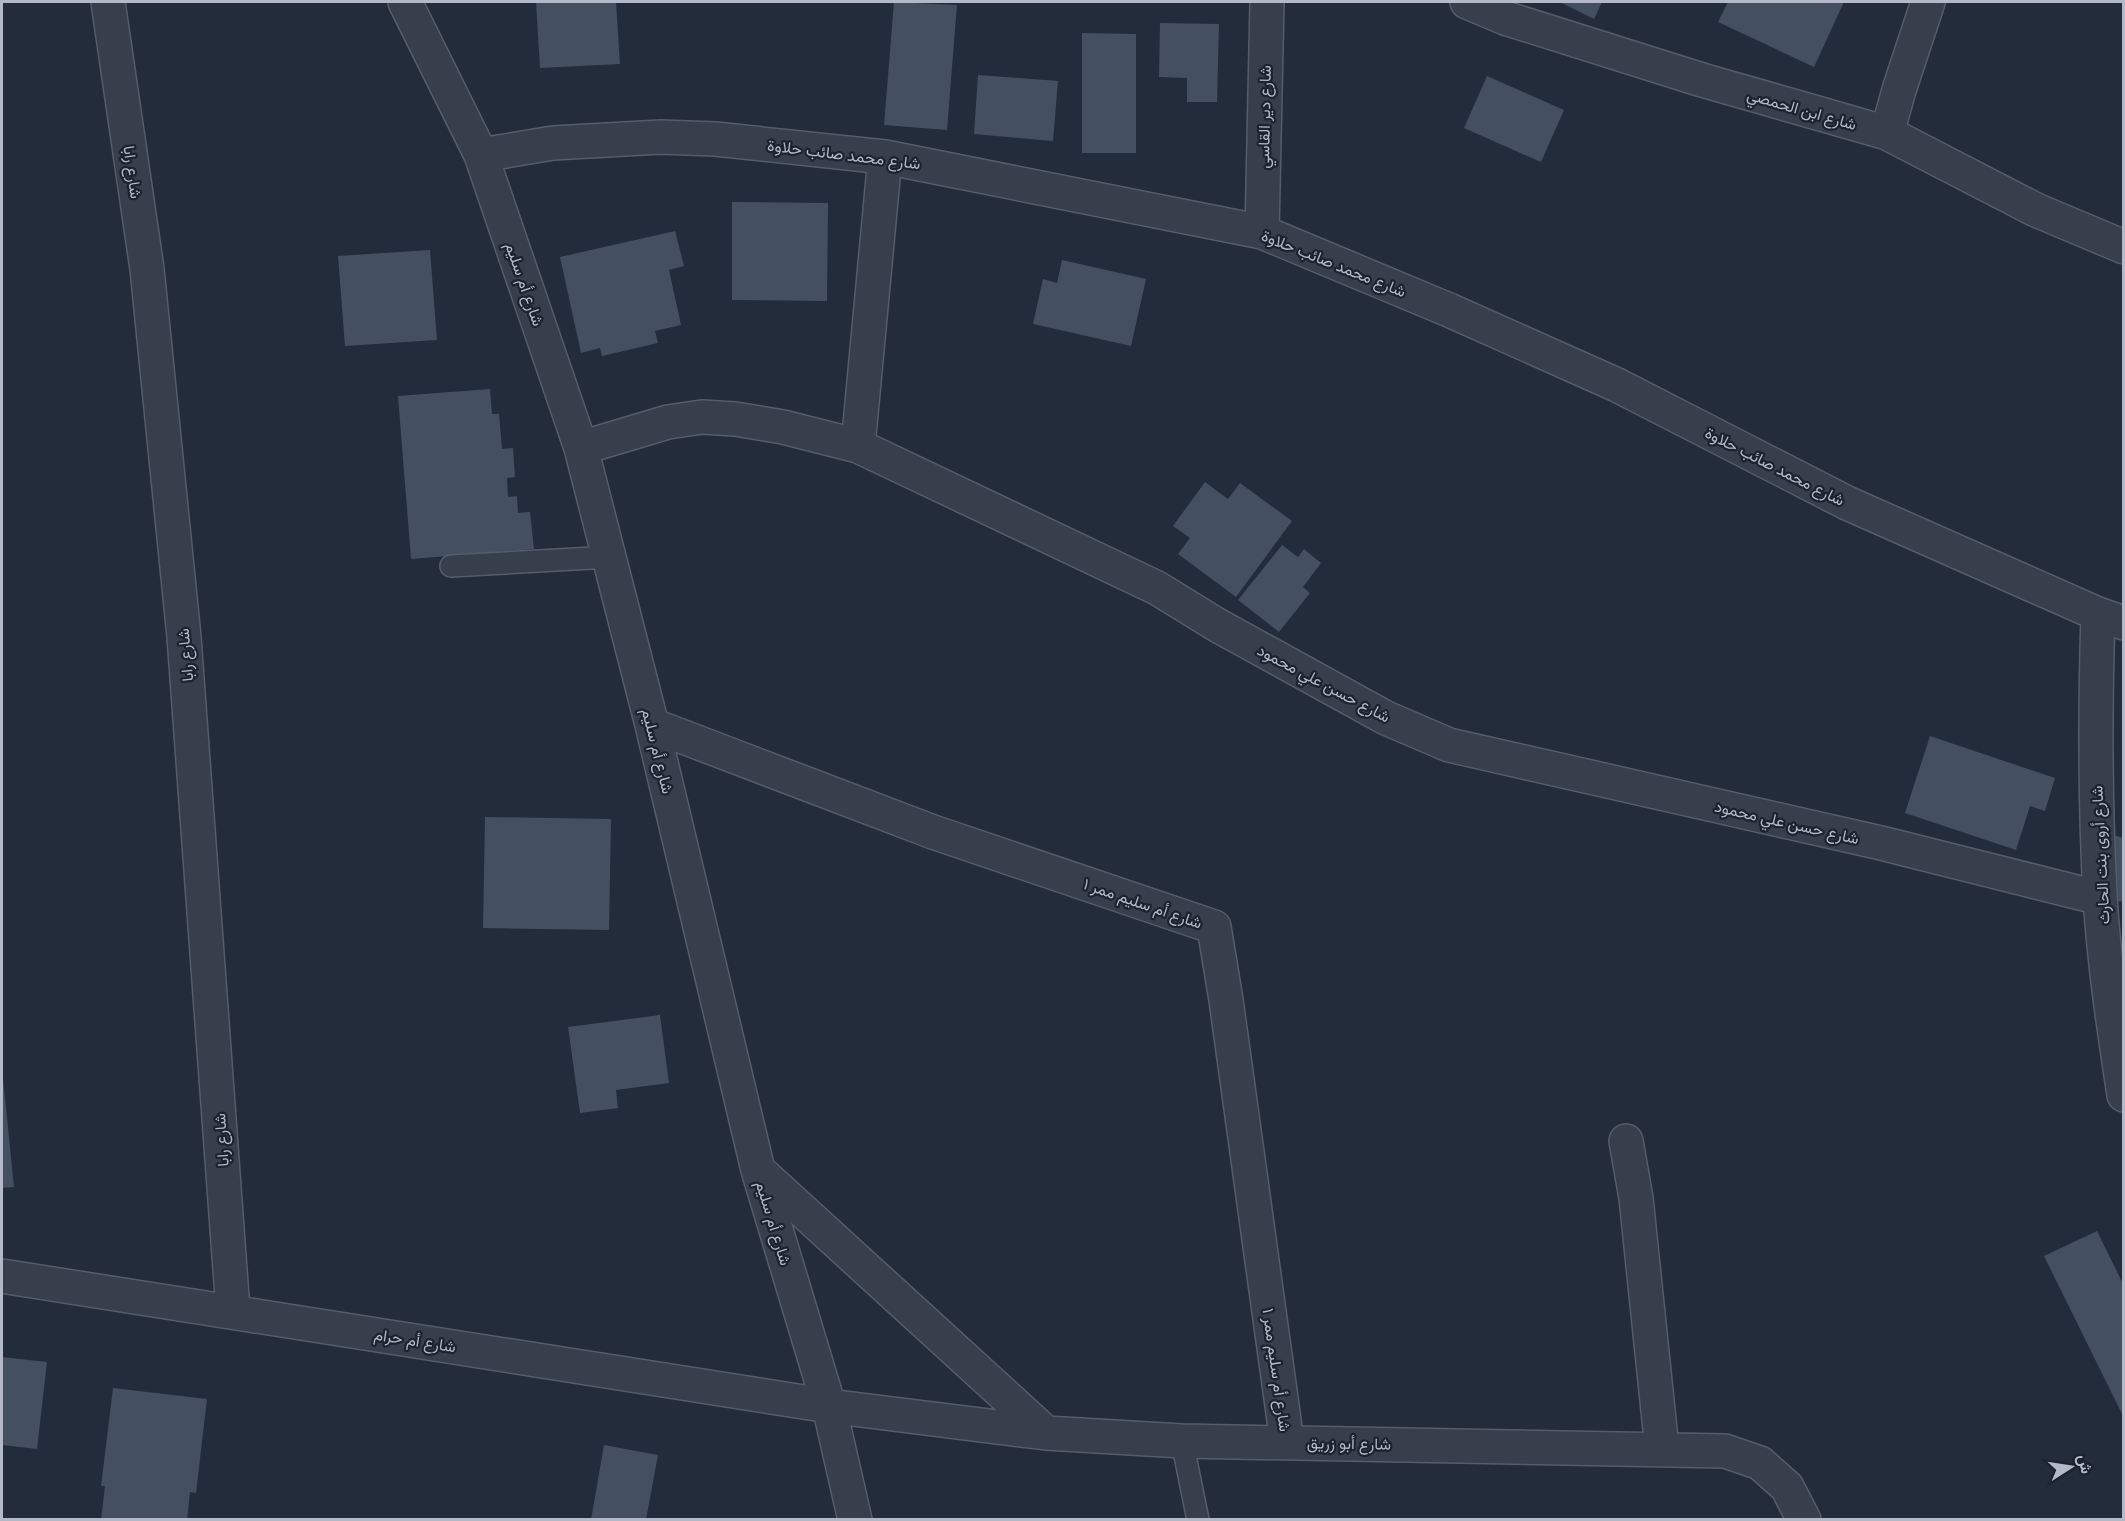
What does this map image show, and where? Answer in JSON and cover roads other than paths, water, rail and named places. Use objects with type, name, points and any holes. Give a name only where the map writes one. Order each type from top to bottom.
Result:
[{"type":"street","name":"شارع رابا","points":[[108,2],[147,269],[184,637],[233,1311]]},
{"type":"street","name":"شارع أم سليم","points":[[405,2],[481,155],[581,448],[652,725],[758,1170],[829,1406],[855,1520]]},
{"type":"street","name":"شارع دير القاسي","points":[[1262,232],[1267,2]]},
{"type":"street","name":"شارع ابن الحمصي","points":[[1467,2],[1505,18],[1702,80],[1887,134],[2036,210],[2124,247]]},
{"type":"street","points":[[1887,134],[1928,2]]},
{"type":"street","name":"شارع محمد صائب حلاوة","points":[[481,155],[553,143],[661,137],[715,139],[885,157],[1262,232],[1449,310],[1617,385],[1847,503],[2111,619]]},
{"type":"street","points":[[858,446],[885,157]]},
{"type":"street","name":"شارع حسن علي محمود","points":[[581,448],[668,423],[702,417],[783,426],[858,446],[1157,588],[1217,625],[1386,718],[1449,745],[1881,843],[2100,898]]},
{"type":"street","name":"شارع أروى بنت الحارث","points":[[2111,619],[2095,730],[2100,898],[2107,974],[2124,1095]]},
{"type":"street","name":"شارع أم سليم ممر ١","points":[[652,725],[933,832],[1214,927],[1287,1442]]},
{"type":"street","points":[[1626,1141],[1636,1198],[1662,1449]]},
{"type":"street","points":[[758,1170],[1046,1433]]},
{"type":"street","name":"شارع أم حرام","points":[[2,1276],[829,1406]]},
{"type":"street","name":"شارع أبو زريق","points":[[829,1406],[1046,1433],[1182,1441],[1725,1451],[1760,1463],[1786,1487],[1804,1520]]},
{"type":"lane","points":[[451,566],[610,557]]},
{"type":"lane","points":[[1182,1441],[1198,1520]]}]
